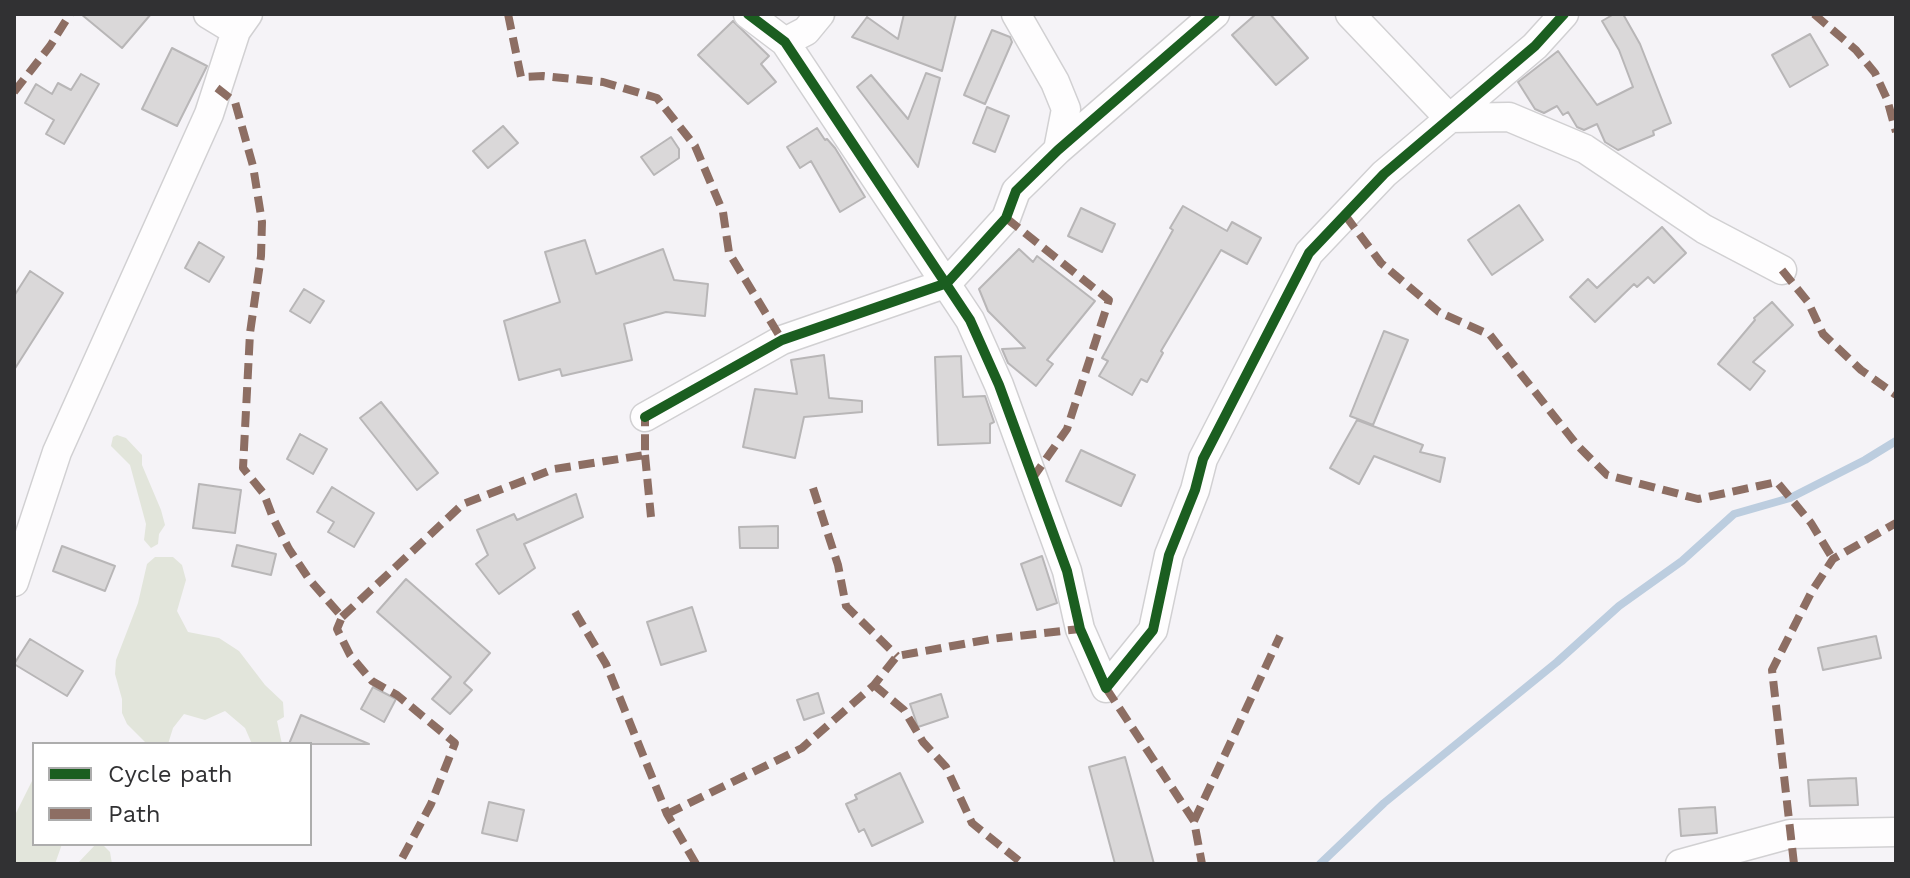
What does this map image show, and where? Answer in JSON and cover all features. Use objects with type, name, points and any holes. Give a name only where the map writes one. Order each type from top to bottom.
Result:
[{"type":"street","points":[[14,582],[57,452],[209,114],[242,22],[208,14]]},
{"type":"street","points":[[748,14],[785,42],[970,320],[999,385],[1067,571],[1080,629],[1106,688],[1153,630],[1169,555],[1195,490],[1203,459],[1309,253],[1384,174],[1535,46],[1564,14]]},
{"type":"street","points":[[785,42],[806,31],[820,14]]},
{"type":"street","points":[[1016,14],[1055,82],[1066,109],[1058,150]]},
{"type":"street","points":[[645,417],[782,340],[947,283],[1006,218],[1016,191],[1058,150],[1215,14]]},
{"type":"street","points":[[1350,14],[1449,118],[1509,117],[1585,149],[1704,229],[1782,270]]},
{"type":"street","points":[[1680,864],[1790,834],[1896,832]]},
{"type":"shaded area","points":[[113,437],[126,438],[142,455],[142,465],[161,510],[165,525],[159,534],[158,544],[151,548],[144,540],[146,524],[130,465],[111,446]]},
{"type":"shaded area","points":[[155,557],[173,557],[182,565],[186,580],[177,611],[188,632],[219,638],[239,651],[265,685],[283,702],[284,717],[277,721],[282,742],[251,742],[245,728],[225,711],[205,720],[184,714],[173,728],[169,742],[145,742],[127,724],[115,674],[116,660],[138,603],[147,564]]},
{"type":"shaded area","points":[[32,781],[32,846],[61,846],[55,864],[14,864],[14,817]]},
{"type":"shaded area","points":[[94,846],[104,846],[110,852],[112,864],[77,864]]},
{"type":"building","points":[[81,14],[151,14],[122,48]]},
{"type":"building","points":[[904,14],[956,14],[942,71],[852,37],[867,17],[898,39]]},
{"type":"building","points":[[1256,14],[1270,14],[1308,58],[1276,85],[1232,35]]},
{"type":"building","points":[[1614,14],[1623,14],[1640,44],[1671,123],[1653,131],[1654,135],[1618,150],[1605,142],[1597,124],[1584,130],[1577,127],[1568,112],[1563,115],[1557,106],[1544,113],[1535,109],[1518,82],[1558,51],[1597,105],[1633,87],[1619,50],[1602,21]]},
{"type":"building","points":[[733,21],[769,56],[761,64],[776,82],[748,104],[698,55]]},
{"type":"building","points":[[992,30],[1010,37],[1012,42],[985,104],[964,95]]},
{"type":"building","points":[[1810,34],[1828,65],[1790,87],[1772,55]]},
{"type":"building","points":[[172,48],[207,66],[177,126],[142,109]]},
{"type":"building","points":[[926,73],[940,78],[918,167],[857,87],[871,75],[908,119]]},
{"type":"building","points":[[81,74],[99,84],[64,144],[46,134],[54,120],[25,103],[36,84],[52,94],[58,83],[71,90]]},
{"type":"building","points":[[987,107],[1009,116],[995,152],[973,143]]},
{"type":"building","points":[[503,126],[518,143],[488,168],[473,151]]},
{"type":"building","points":[[817,128],[835,148],[865,197],[840,212],[811,161],[800,168],[787,147]]},
{"type":"building","points":[[671,137],[679,149],[679,158],[654,175],[641,157]]},
{"type":"building","points":[[1519,205],[1543,240],[1492,275],[1468,240]]},
{"type":"building","points":[[1183,206],[1227,231],[1232,222],[1261,238],[1247,264],[1221,250],[1161,351],[1163,353],[1147,382],[1141,379],[1132,395],[1099,376],[1108,361],[1102,358],[1173,230],[1170,228]]},
{"type":"building","points":[[1081,208],[1115,224],[1102,252],[1068,236]]},
{"type":"building","points":[[1662,227],[1686,253],[1654,283],[1648,277],[1637,287],[1634,284],[1595,322],[1570,297],[1588,279],[1597,288]]},
{"type":"building","points":[[585,240],[596,274],[663,249],[674,280],[708,284],[705,316],[666,312],[624,324],[632,360],[562,376],[560,369],[519,380],[504,321],[560,302],[545,252]]},
{"type":"building","points":[[199,242],[224,257],[209,282],[185,268]]},
{"type":"building","points":[[1019,249],[1033,262],[1037,256],[1095,301],[1047,360],[1053,364],[1036,386],[1008,363],[1002,349],[1025,348],[988,311],[979,289]]},
{"type":"building","points":[[30,271],[63,293],[14,370],[14,296]]},
{"type":"building","points":[[304,289],[324,301],[310,323],[290,311]]},
{"type":"building","points":[[1772,302],[1793,325],[1753,362],[1765,371],[1750,390],[1718,364],[1754,318]]},
{"type":"building","points":[[1384,331],[1408,340],[1373,425],[1350,416]]},
{"type":"building","points":[[824,355],[829,398],[862,401],[862,412],[804,417],[795,458],[743,447],[755,389],[797,394],[791,360]]},
{"type":"building","points":[[961,356],[963,397],[985,396],[994,422],[990,424],[990,443],[938,445],[935,357]]},
{"type":"building","points":[[381,402],[438,473],[417,490],[360,418]]},
{"type":"building","points":[[1357,420],[1423,445],[1420,452],[1445,458],[1440,482],[1374,456],[1359,484],[1330,468]]},
{"type":"building","points":[[300,434],[327,449],[313,474],[287,459]]},
{"type":"building","points":[[1081,450],[1135,475],[1121,506],[1066,481]]},
{"type":"building","points":[[199,484],[241,490],[235,533],[193,528]]},
{"type":"building","points":[[332,487],[374,513],[354,547],[328,532],[334,522],[317,512]]},
{"type":"building","points":[[576,494],[583,517],[524,544],[535,568],[499,594],[476,564],[488,555],[477,530],[514,514],[517,520]]},
{"type":"building","points":[[778,526],[778,548],[740,548],[739,527]]},
{"type":"building","points":[[237,545],[276,554],[271,575],[232,566]]},
{"type":"building","points":[[62,546],[115,566],[105,591],[53,571]]},
{"type":"building","points":[[1042,556],[1057,603],[1037,610],[1021,564]]},
{"type":"building","points":[[406,579],[490,653],[464,683],[472,690],[450,714],[432,699],[451,677],[377,612]]},
{"type":"building","points":[[692,607],[706,651],[661,665],[647,622]]},
{"type":"building","points":[[1876,636],[1881,658],[1823,670],[1818,648]]},
{"type":"building","points":[[30,639],[83,671],[67,696],[14,664]]},
{"type":"building","points":[[373,687],[396,699],[384,722],[361,709]]},
{"type":"building","points":[[818,693],[824,713],[804,720],[797,700]]},
{"type":"building","points":[[941,694],[948,717],[918,727],[910,704]]},
{"type":"building","points":[[301,715],[369,744],[312,744],[290,742]]},
{"type":"building","points":[[1125,757],[1154,864],[1115,864],[1089,767]]},
{"type":"building","points":[[900,773],[923,822],[872,846],[864,829],[859,832],[846,804],[857,799],[855,795]]},
{"type":"building","points":[[1856,778],[1858,805],[1810,806],[1808,780]]},
{"type":"building","points":[[489,802],[524,810],[517,841],[482,833]]},
{"type":"building","points":[[1715,807],[1717,833],[1681,836],[1679,809]]},
{"type":"waterway","points":[[1320,864],[1384,803],[1557,662],[1619,606],[1682,561],[1734,514],[1790,498],[1896,441]]},
{"type":"marked path","points":[[14,92],[50,46],[70,14]]},
{"type":"marked path","points":[[508,14],[521,77],[603,82],[657,98],[695,146],[723,212],[729,253],[782,340]]},
{"type":"marked path","points":[[1814,14],[1856,50],[1875,73],[1887,99],[1896,132]]},
{"type":"marked path","points":[[217,88],[235,102],[253,166],[262,222],[261,256],[250,333],[243,468],[264,494],[289,549],[309,579],[342,617],[337,629],[350,655],[372,681],[397,695],[455,743],[431,804],[399,864]]},
{"type":"marked path","points":[[1345,215],[1381,263],[1439,312],[1490,335],[1577,445],[1607,475],[1698,499],[1777,482],[1811,523],[1833,559]]},
{"type":"marked path","points":[[1006,218],[1109,300],[1067,429],[1032,479]]},
{"type":"marked path","points":[[1782,270],[1808,302],[1823,334],[1861,370],[1896,395]]},
{"type":"marked path","points":[[342,617],[463,504],[554,469],[645,455],[645,417]]},
{"type":"marked path","points":[[645,455],[651,517]]},
{"type":"marked path","points":[[813,488],[838,565],[846,606],[897,656]]},
{"type":"marked path","points":[[1794,864],[1772,670],[1812,591],[1833,559],[1896,523]]},
{"type":"marked path","points":[[575,612],[606,664],[667,814],[696,864]]},
{"type":"marked path","points":[[667,814],[802,748],[874,685],[897,656],[991,639],[1080,629]]},
{"type":"marked path","points":[[1194,821],[1280,636]]},
{"type":"marked path","points":[[874,685],[904,710],[923,742],[946,767],[972,823],[1023,864]]},
{"type":"marked path","points":[[1106,688],[1194,821],[1202,864]]},
{"type":"cycle path","points":[[748,14],[785,42],[970,320],[999,385],[1067,571],[1080,629],[1106,688],[1153,630],[1169,555],[1195,490],[1203,459],[1309,253],[1384,174],[1535,46],[1564,14]]},
{"type":"cycle path","points":[[645,417],[782,340],[947,283],[1006,218],[1016,191],[1058,150],[1215,14]]}]
